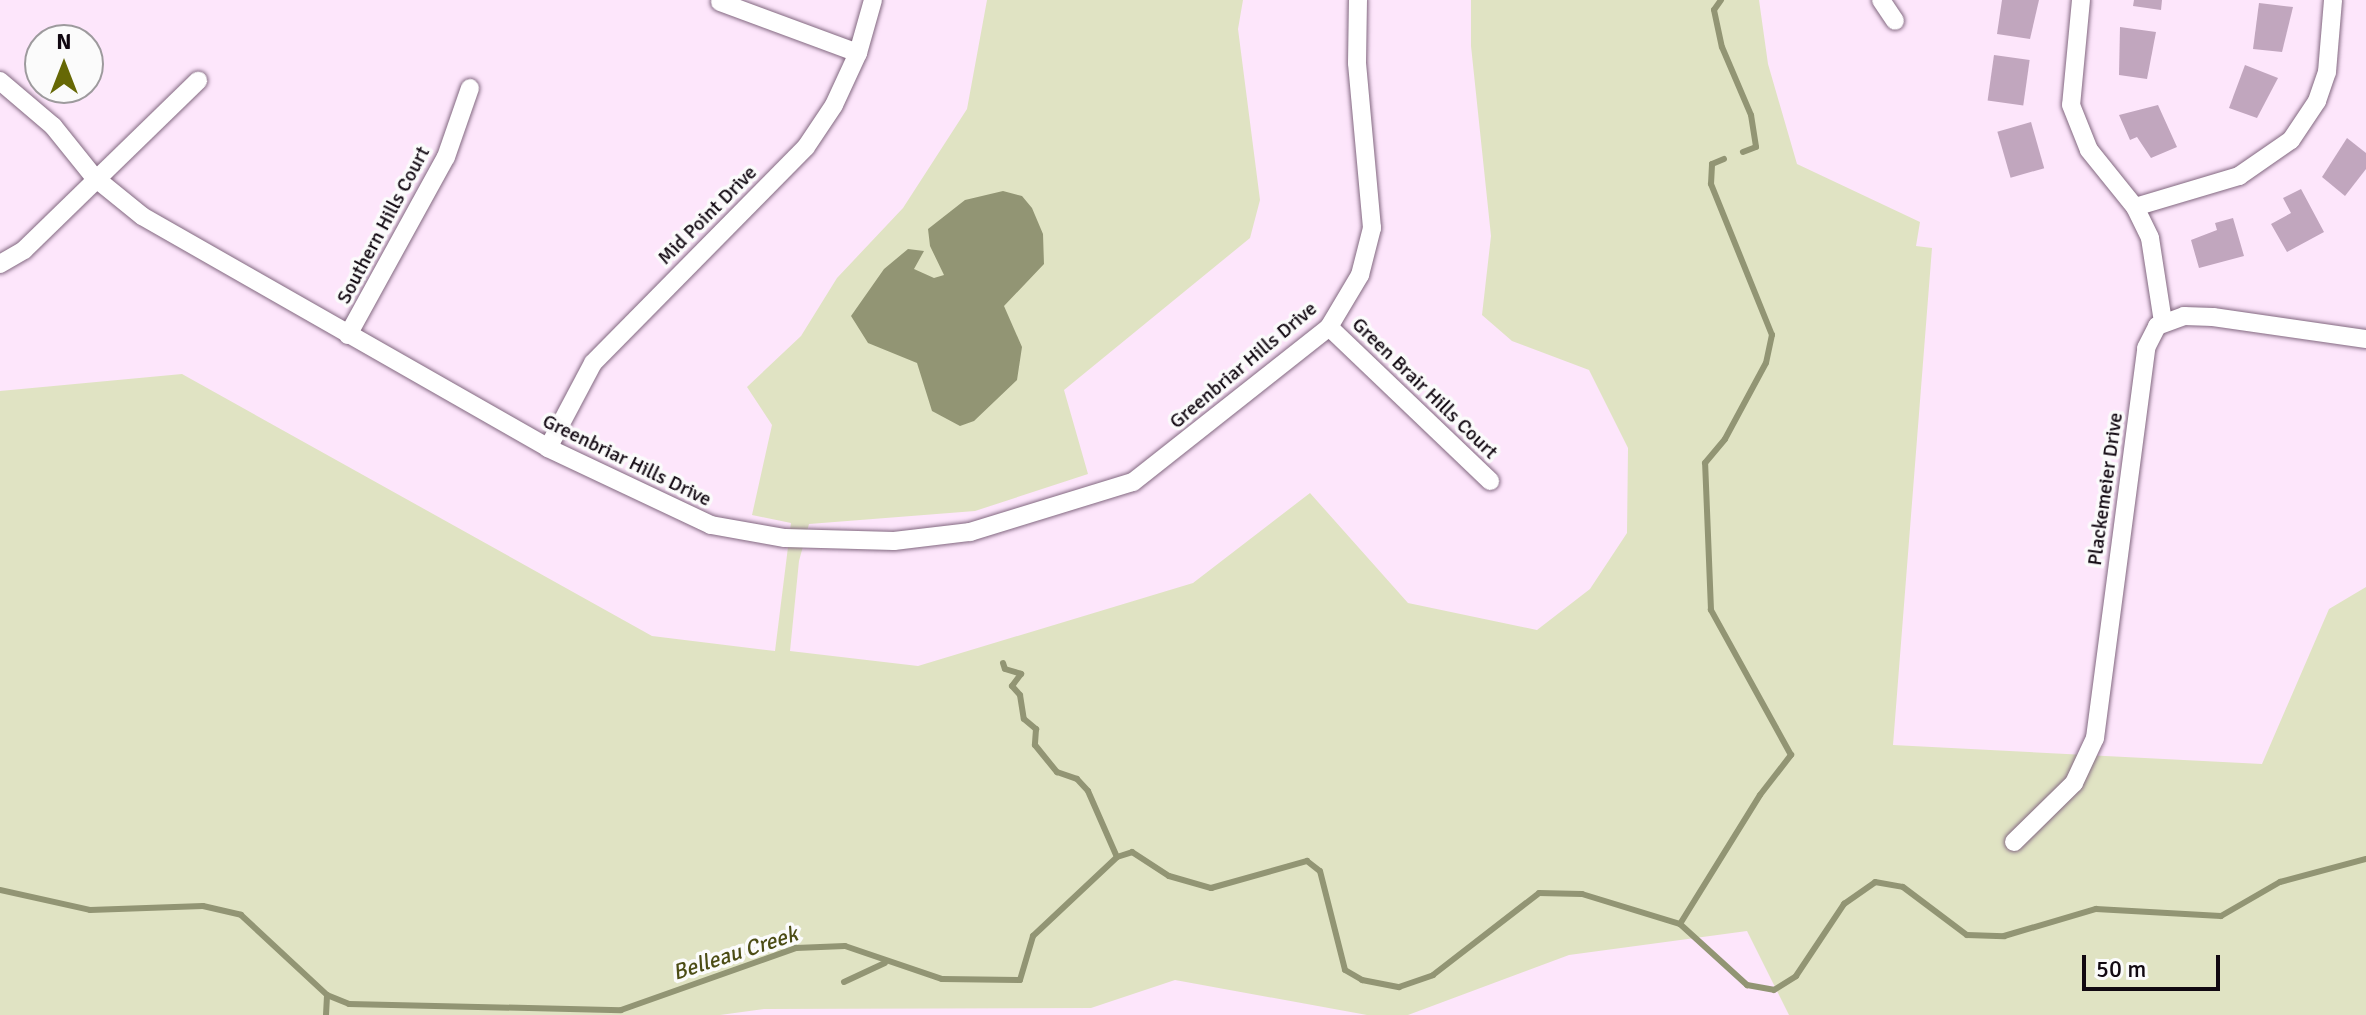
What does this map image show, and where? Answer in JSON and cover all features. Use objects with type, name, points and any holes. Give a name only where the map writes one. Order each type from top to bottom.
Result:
[{"type":"street","name":"Mid Point Drive","points":[[548,448],[593,363],[806,147],[834,105],[858,53],[873,0]]},
{"type":"street","name":"Greenbriar Hills Drive","points":[[0,81],[53,126],[94,177],[142,216],[548,448],[685,516],[738,532],[863,542],[934,538],[1032,516],[1133,482],[1329,327],[1360,275],[1372,228],[1357,63],[1358,0]]},
{"type":"street","points":[[1881,0],[1895,21]]},
{"type":"street","points":[[2081,0],[2071,105],[2097,162],[2135,207],[2150,238],[2163,322],[2213,317],[2366,339]]},
{"type":"street","points":[[2135,207],[2239,176],[2291,140],[2317,101],[2327,72],[2333,0]]},
{"type":"street","points":[[720,2],[858,53]]},
{"type":"street","points":[[0,264],[24,250],[94,177],[198,81]]},
{"type":"street","name":"Southern Hills Court","points":[[348,335],[446,157],[470,88]]},
{"type":"street","name":"Plackemeier Drive","points":[[2014,842],[2074,783],[2090,754],[2146,348],[2163,322]]},
{"type":"street","name":"Green Brair Hills Court","points":[[1329,327],[1490,481]]},
{"type":"shaded area","points":[[987,0],[1243,0],[1238,29],[1260,200],[1250,238],[1064,390],[1088,474],[975,511],[809,524],[799,561],[790,651],[918,666],[1193,583],[1310,493],[1408,603],[1537,630],[1590,589],[1627,533],[1628,448],[1589,370],[1512,341],[1482,315],[1491,236],[1471,46],[1471,0],[1759,0],[1768,64],[1797,164],[1920,222],[1916,246],[1932,248],[1893,745],[2262,764],[2329,609],[2366,587],[2366,1015],[1789,1015],[1747,931],[1569,955],[1408,1015],[1367,1015],[1175,980],[1091,1008],[764,1009],[720,1015],[0,1015],[0,391],[182,374],[652,636],[775,651],[791,523],[752,515],[772,425],[747,387],[801,336],[837,278],[903,208],[967,109]]},
{"type":"shaded area","points":[[1003,191],[1022,196],[1032,208],[1043,234],[1044,264],[1004,306],[1022,347],[1017,380],[974,421],[960,426],[932,411],[917,363],[868,343],[851,316],[884,269],[908,249],[924,251],[914,269],[934,278],[944,275],[930,246],[928,229],[965,200]]},
{"type":"building","points":[[2002,0],[2039,0],[2030,39],[1997,34]]},
{"type":"building","points":[[2134,0],[2162,0],[2161,10],[2133,6]]},
{"type":"building","points":[[2259,3],[2293,7],[2282,52],[2253,49]]},
{"type":"building","points":[[2120,27],[2156,32],[2147,79],[2119,75]]},
{"type":"building","points":[[1994,55],[2030,60],[2023,106],[1988,101]]},
{"type":"building","points":[[2245,65],[2278,78],[2257,118],[2229,108]]},
{"type":"building","points":[[2158,105],[2177,147],[2151,158],[2137,137],[2130,140],[2119,115]]},
{"type":"building","points":[[2031,122],[2044,168],[2011,178],[1997,132]]},
{"type":"building","points":[[2347,138],[2366,153],[2366,169],[2345,196],[2322,177]]},
{"type":"building","points":[[2301,189],[2324,232],[2287,252],[2271,224],[2291,213],[2283,198]]},
{"type":"building","points":[[2233,218],[2244,256],[2199,268],[2191,240],[2217,230],[2215,223]]},
{"type":"waterway","points":[[1721,0],[1714,10],[1722,47],[1751,115],[1756,147],[1743,152]]},
{"type":"waterway","points":[[1680,924],[1760,795],[1791,755],[1711,610],[1705,463],[1725,439],[1766,363],[1772,335],[1711,184],[1712,164],[1724,159]]},
{"type":"waterway","points":[[1003,663],[1005,669],[1021,674],[1012,686],[1020,695],[1024,719],[1036,729],[1035,745],[1057,772],[1077,779],[1088,791],[1117,857]]},
{"type":"waterway","name":"Belleau Creek","points":[[0,890],[90,910],[203,906],[241,915],[327,995],[349,1004],[621,1010],[796,948],[845,946],[942,979],[1020,980],[1033,936],[1117,857],[1132,852],[1169,876],[1211,888],[1307,861],[1320,871],[1345,970],[1362,980],[1399,987],[1433,975],[1539,893],[1582,894],[1680,924],[1747,985],[1774,990],[1796,976],[1844,904],[1875,882],[1903,887],[1967,935],[2004,936],[2096,909],[2221,916],[2280,882],[2366,859]]},
{"type":"waterway","points":[[844,982],[885,963]]},
{"type":"waterway","points":[[326,1015],[327,995]]}]
